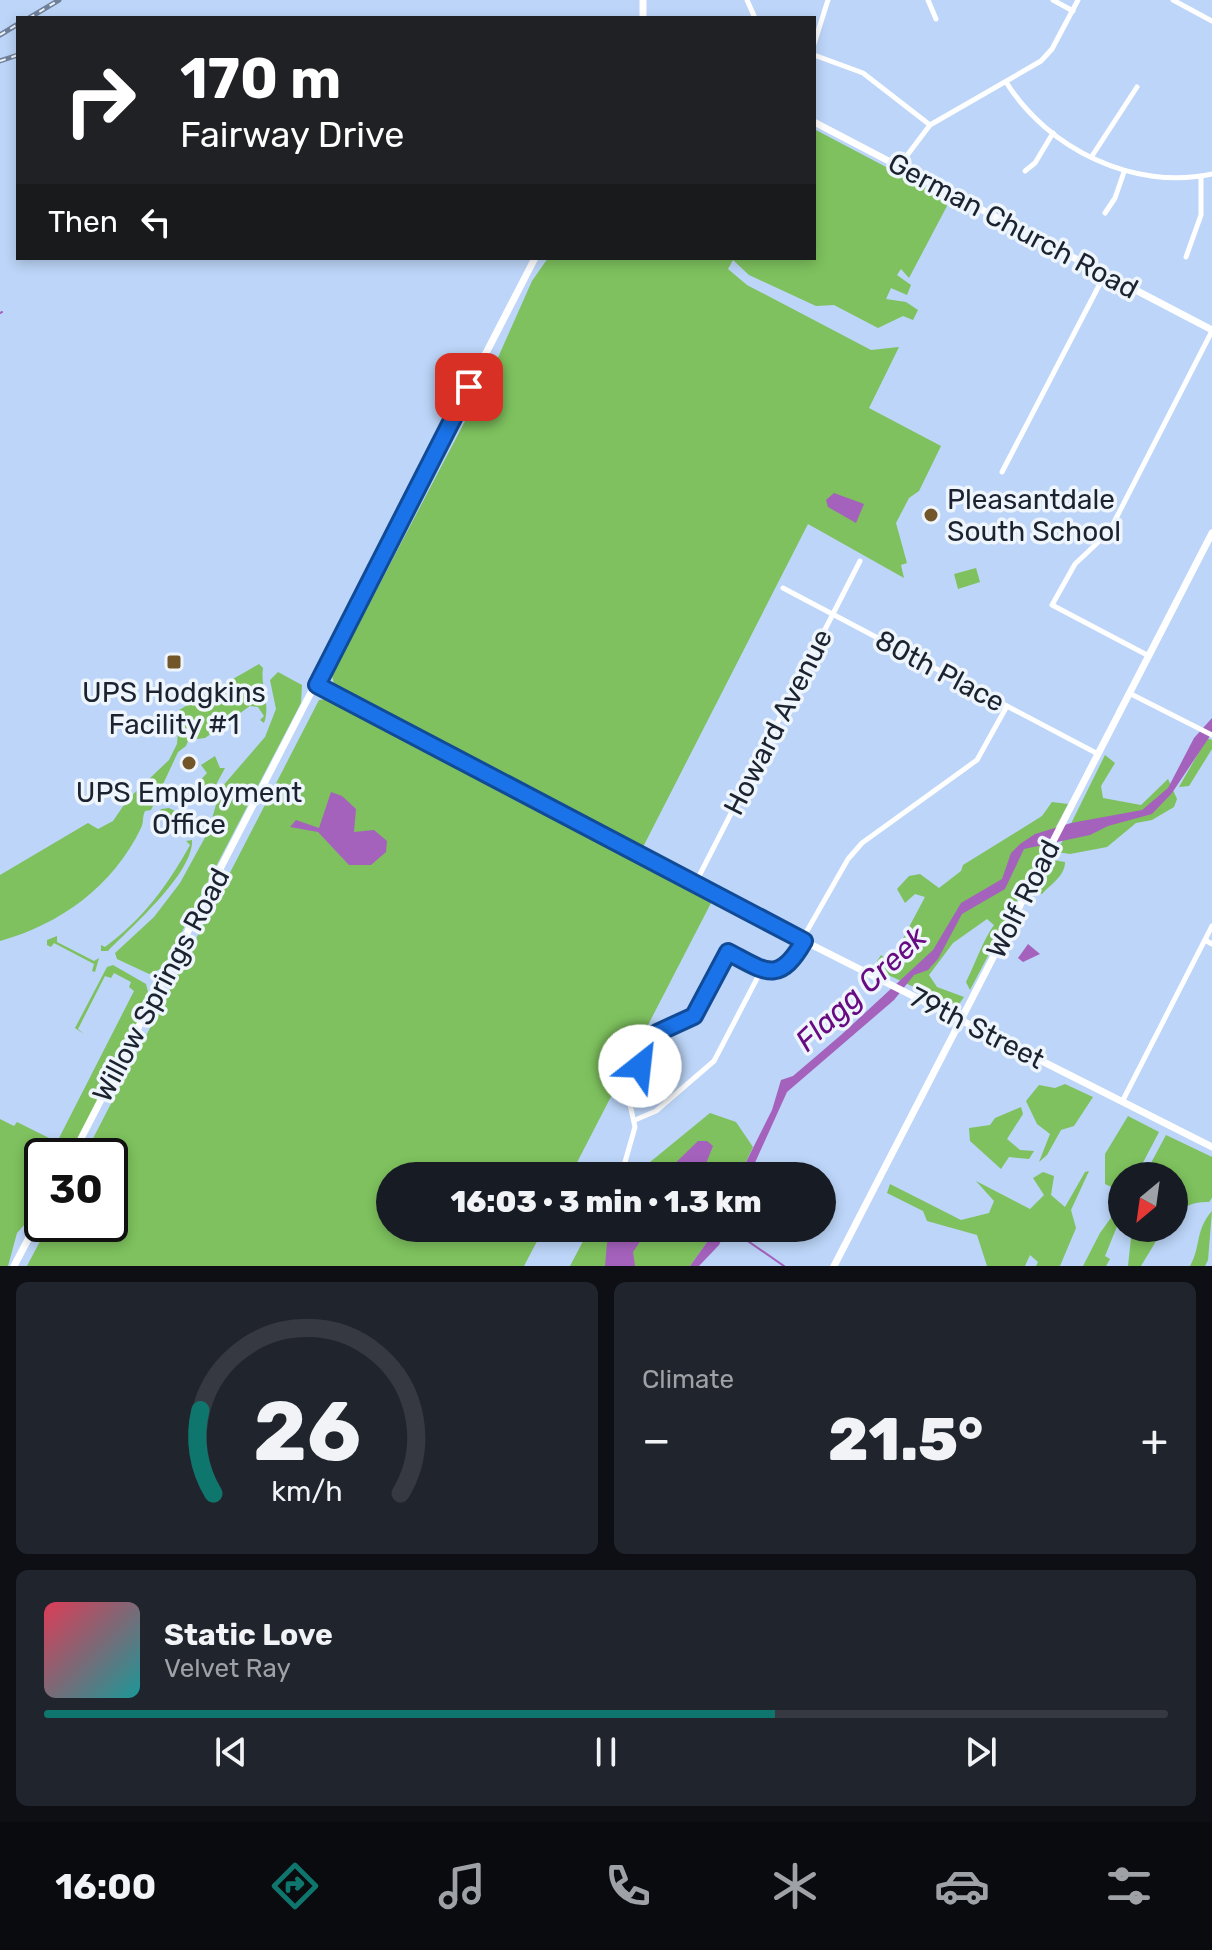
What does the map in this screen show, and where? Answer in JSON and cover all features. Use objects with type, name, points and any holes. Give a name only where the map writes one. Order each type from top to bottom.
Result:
[{"type":"street","points":[[816,38],[828,0]]},
{"type":"street","points":[[928,0],[936,19]]},
{"type":"street","points":[[1053,0],[1073,11]]},
{"type":"street","points":[[899,166],[930,125],[1046,56],[1078,0]]},
{"type":"street","points":[[1173,0],[1212,21]]},
{"type":"street","points":[[816,56],[863,73],[930,125]]},
{"type":"street","points":[[1006,82],[1023,108],[1053,133],[1124,172],[1157,179],[1212,174]]},
{"type":"street","points":[[1092,156],[1137,87]]},
{"type":"street","name":"German Church Road","points":[[816,123],[1212,330]]},
{"type":"street","points":[[1025,171],[1035,163],[1053,133]]},
{"type":"street","points":[[1105,213],[1115,198],[1124,172]]},
{"type":"street","points":[[1186,257],[1201,215],[1201,176]]},
{"type":"street","name":"Willow Springs Road","points":[[81,1138],[534,260]]},
{"type":"street","points":[[1002,472],[1105,274]]},
{"type":"street","points":[[1149,656],[1052,605],[1086,550],[1109,532],[1212,330]]},
{"type":"street","name":"Wolf Road","points":[[834,1266],[1212,533]]},
{"type":"street","name":"Howard Avenue","points":[[696,882],[860,561]]},
{"type":"street","name":"80th Place","points":[[783,588],[1098,754]]},
{"type":"street","name":"79th Street","points":[[317,685],[804,941],[1212,1147]]},
{"type":"street","points":[[1129,693],[1212,735]]},
{"type":"street","points":[[624,1162],[635,1120],[627,1091],[657,1033],[694,1016],[728,952],[762,969],[776,972],[787,966],[848,859],[862,843],[977,760],[1007,706]]},
{"type":"street","points":[[1122,1102],[1212,926]]},
{"type":"street","points":[[1205,940],[1212,944]]},
{"type":"street","points":[[635,1120],[656,1111],[714,1061],[762,969]]},
{"type":"street","points":[[14,1266],[27,1242]]},
{"type":"green space","points":[[816,130],[941,196],[947,206],[909,278],[901,269],[897,275],[911,285],[907,295],[891,288],[886,299],[906,302],[918,310],[913,320],[903,316],[878,328],[834,305],[816,306],[749,275],[733,260],[816,260]]},
{"type":"green space","points":[[547,260],[733,260],[728,269],[747,285],[871,350],[899,347],[869,408],[941,446],[919,491],[909,498],[896,523],[907,563],[901,565],[904,578],[808,524],[642,849],[334,685],[332,675],[496,362],[532,281]]},
{"type":"green space","points":[[976,568],[980,582],[958,589],[954,574]]},
{"type":"green space","points":[[259,664],[263,668],[266,702],[264,723],[260,720],[264,716],[258,707],[250,706],[205,738],[189,740],[196,726],[179,710]]},
{"type":"green space","points":[[278,672],[302,685],[301,703],[163,968],[149,974],[117,959],[115,953],[154,917],[180,883],[208,832],[221,788],[265,737],[276,709],[270,680]]},
{"type":"green space","points":[[327,699],[711,903],[577,1162],[376,1162],[376,1242],[537,1242],[524,1266],[27,1266],[40,1242],[128,1242],[128,1138],[93,1138],[319,700]]},
{"type":"green space","points":[[179,717],[190,720],[194,726],[186,746],[178,752],[151,810],[145,811],[141,828],[116,868],[83,900],[64,913],[22,934],[0,941],[0,875],[88,823],[98,829],[113,821],[128,799],[169,760],[177,744]]},
{"type":"green space","points":[[1207,738],[1212,740],[1212,749],[1189,786],[1179,787]]},
{"type":"green space","points":[[1105,755],[1115,763],[1101,786],[1103,798],[1141,805],[1168,779],[1177,799],[1174,807],[1152,820],[1136,823],[1107,847],[1070,854],[1057,852]]},
{"type":"green space","points":[[215,756],[220,768],[225,768],[211,794],[196,785],[207,773],[201,765]]},
{"type":"green space","points":[[1052,802],[1068,804],[970,990],[966,982],[994,925],[987,919],[953,943],[929,975],[937,987],[964,997],[957,1007],[873,968],[881,955],[890,963],[925,897],[915,894],[905,903],[897,889],[909,876],[920,874],[939,888],[961,871],[963,865],[1042,816]]},
{"type":"green space","points":[[169,808],[199,823],[199,832],[193,833],[156,817],[161,809]]},
{"type":"green space","points":[[192,840],[190,853],[172,884],[108,951],[101,951],[101,945],[105,947],[118,937],[153,901],[190,845],[186,841]]},
{"type":"green space","points":[[1053,860],[1065,862],[1063,872],[1042,894],[1037,892]]},
{"type":"green space","points":[[57,936],[57,942],[94,961],[99,958],[95,972],[92,971],[94,964],[54,943],[51,947],[47,945],[47,940]]},
{"type":"green space","points":[[113,965],[146,984],[150,1000],[78,1138],[59,1138],[134,991],[129,987],[131,982],[114,973],[111,978],[105,976],[78,1029],[84,1034],[75,1028],[107,967]]},
{"type":"green space","points":[[1065,1084],[1093,1097],[1074,1126],[1061,1130],[1047,1155],[1039,1162],[1050,1134],[1037,1124],[1026,1101],[1039,1085],[1055,1088]]},
{"type":"green space","points":[[1021,1107],[1023,1114],[1007,1139],[1020,1150],[1034,1151],[1029,1159],[1009,1157],[1001,1169],[970,1141],[969,1128],[990,1125],[995,1118]]},
{"type":"green space","points":[[710,1113],[736,1122],[753,1147],[746,1162],[650,1162]]},
{"type":"green space","points":[[1128,1116],[1159,1132],[1143,1162],[1108,1162],[1108,1185],[1105,1184],[1105,1154]]},
{"type":"green space","points":[[0,1119],[14,1126],[17,1122],[49,1138],[24,1138],[24,1225],[17,1233],[8,1266],[0,1266]]},
{"type":"green space","points":[[1166,1135],[1212,1157],[1212,1198],[1209,1202],[1188,1206],[1188,1162],[1152,1162]]},
{"type":"green space","points":[[1089,1171],[1071,1210],[1076,1228],[1060,1266],[1036,1266],[1038,1262],[1030,1255],[1025,1266],[987,1266],[977,1235],[927,1221],[923,1211],[887,1193],[890,1184],[961,1220],[989,1213],[994,1201],[976,1181],[1030,1209],[1044,1195],[1033,1178],[1043,1172],[1054,1176],[1051,1195],[1065,1207],[1085,1172]]},
{"type":"green space","points":[[1212,1211],[1208,1260],[1205,1266],[1190,1266],[1200,1232]]},
{"type":"green space","points":[[1108,1222],[1108,1242],[1111,1242],[1105,1256],[1110,1259],[1106,1266],[1083,1266]]},
{"type":"green space","points":[[583,1242],[707,1242],[690,1266],[570,1266]]},
{"type":"green space","points":[[1131,1242],[1156,1242],[1141,1266],[1128,1266]]},
{"type":"shaded area","points":[[834,493],[864,504],[856,523],[828,507],[826,500]]},
{"type":"shaded area","points":[[1212,718],[1212,733],[1172,793],[1152,814],[1108,826],[1090,835],[1024,849],[1005,889],[962,914],[938,959],[928,970],[914,975],[894,1000],[787,1092],[755,1162],[746,1162],[772,1110],[781,1080],[793,1076],[841,1035],[933,950],[961,903],[1002,879],[1011,853],[1020,844],[1035,834],[1071,823],[1142,810],[1168,788],[1194,738]]},
{"type":"shaded area","points":[[331,792],[342,796],[356,809],[354,832],[374,830],[387,841],[386,852],[371,865],[349,865],[318,832],[290,827],[296,820],[319,828]]},
{"type":"shaded area","points":[[1028,944],[1040,954],[1023,962],[1018,958]]},
{"type":"shaded area","points":[[698,1141],[707,1141],[713,1146],[707,1162],[676,1162]]},
{"type":"shaded area","points":[[640,1242],[633,1252],[635,1266],[605,1266],[607,1243]]},
{"type":"shaded area","points":[[707,1242],[720,1242],[699,1266],[690,1266]]},
{"type":"waterway","points":[[749,1242],[784,1266]]},
{"type":"railway","points":[[32,16],[59,0]]},
{"type":"railway","points":[[0,35],[16,25]]},
{"type":"railway","points":[[0,61],[16,56]]},
{"type":"place","name":"Pleasantdale South School","points":[[931,515]]},
{"type":"place","name":"UPS Hodgkins Facility #1","points":[[174,662]]},
{"type":"place","name":"UPS Employment Office","points":[[189,763]]},
{"type":"route","points":[[469,387],[317,685],[804,941],[787,966],[776,972],[769,972],[728,952],[694,1016],[686,1023],[657,1033],[640,1066]]},
{"type":"water label","name":"Flagg Creek","points":[[861,989]]}]
